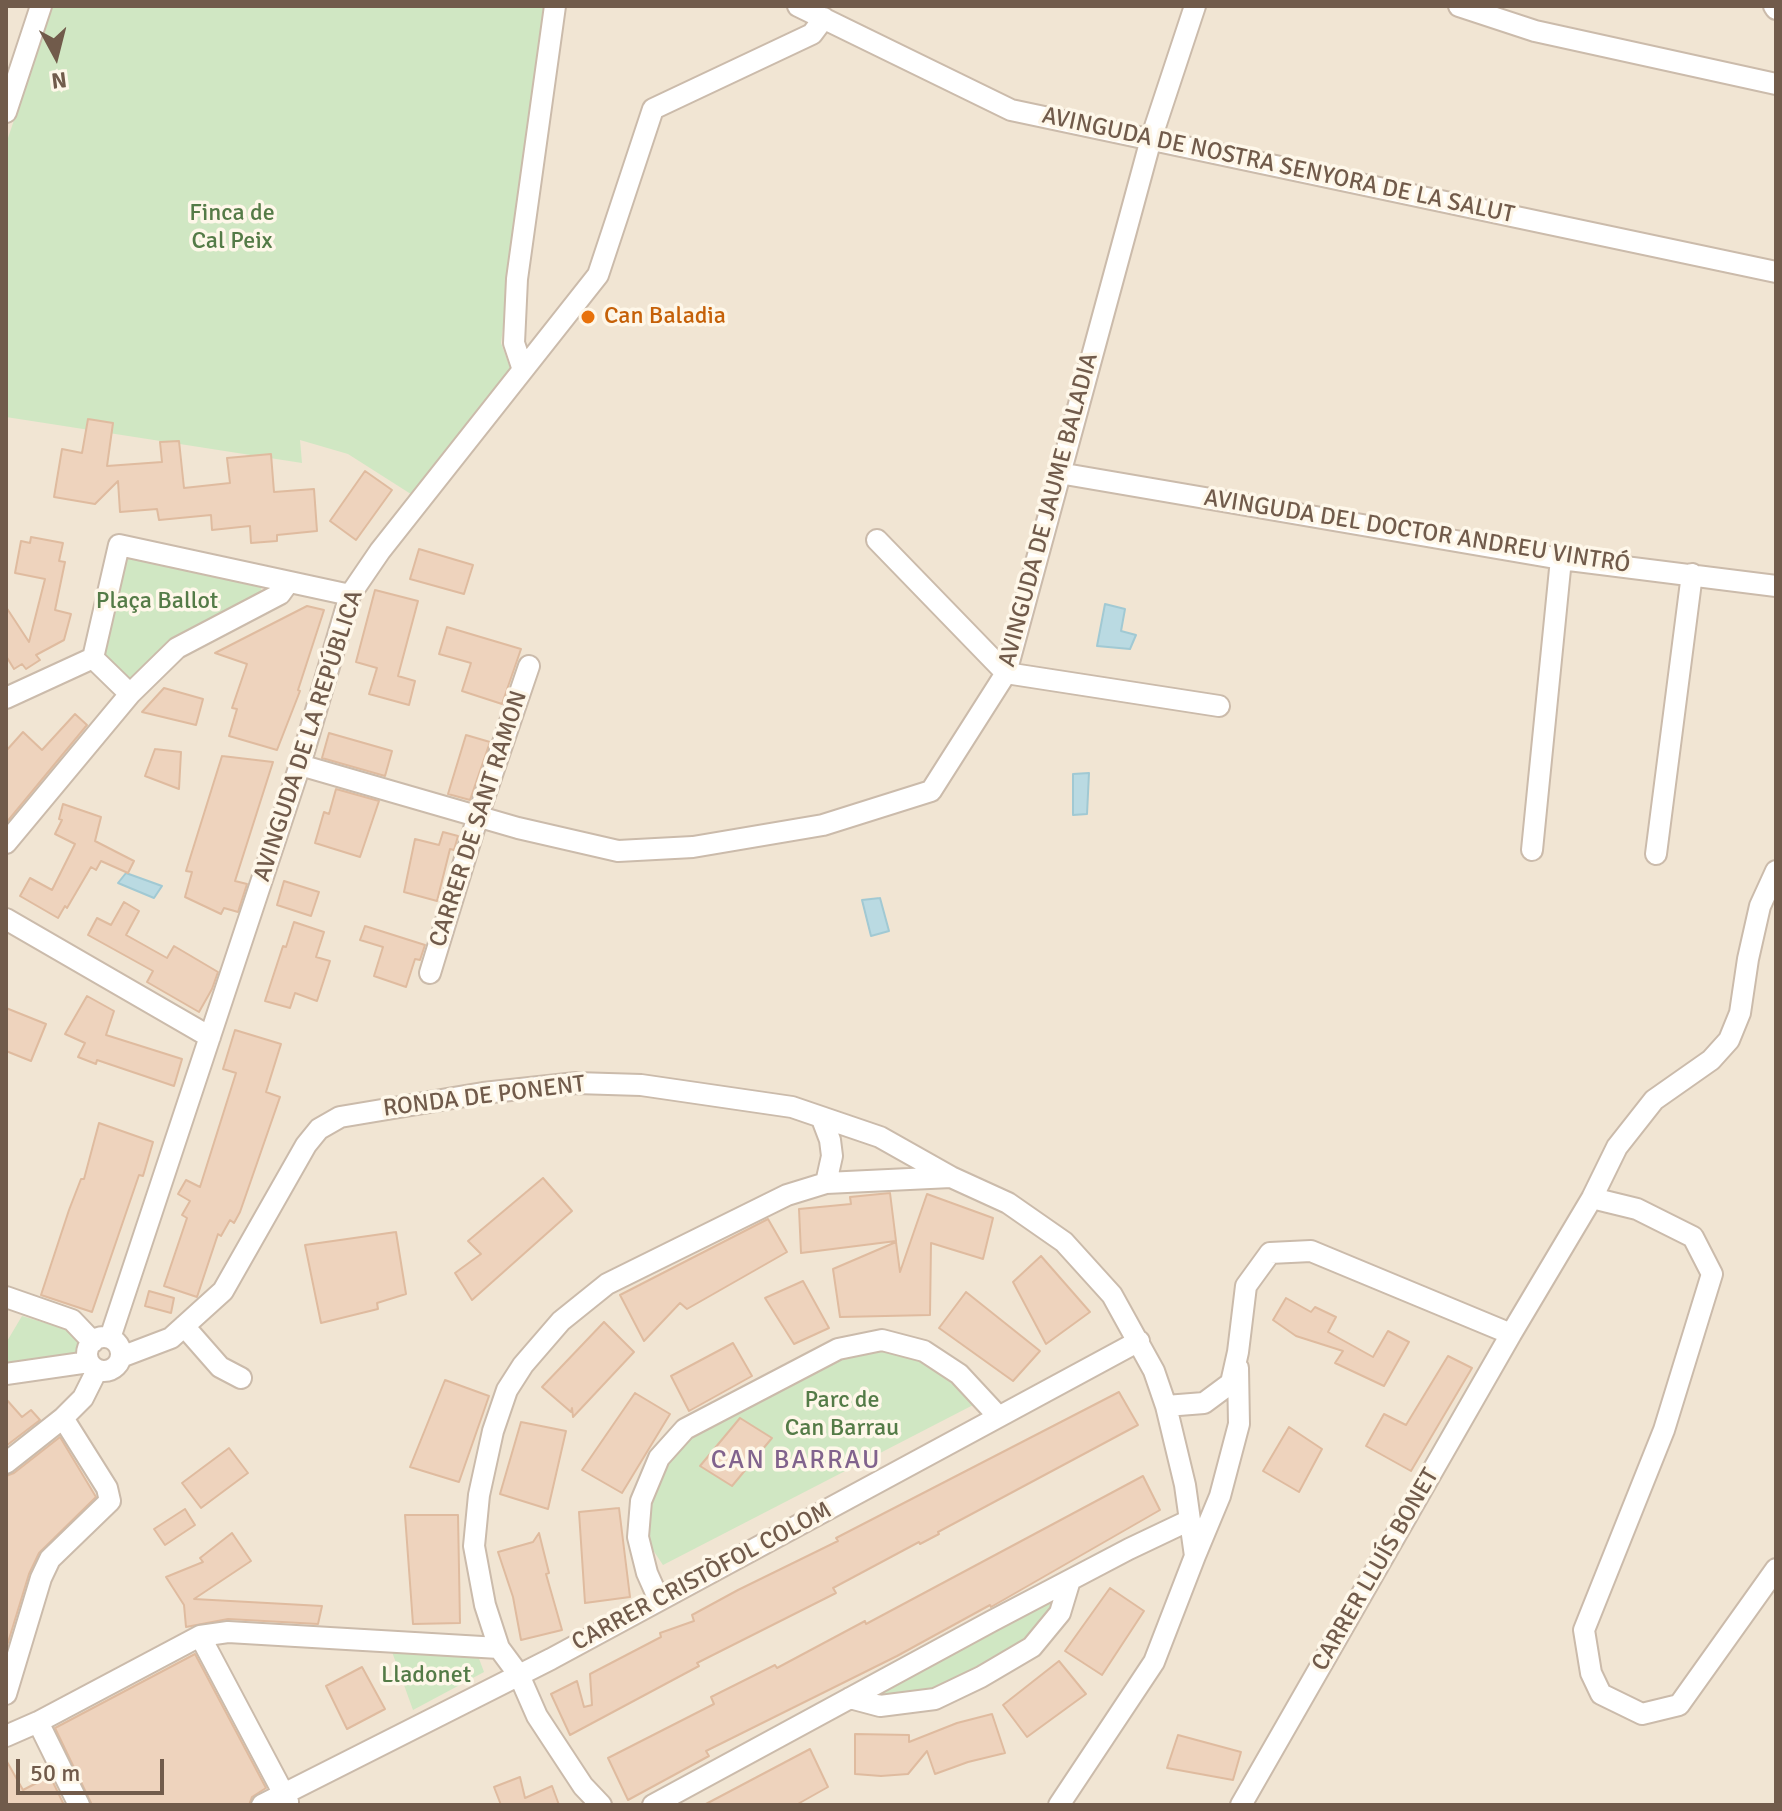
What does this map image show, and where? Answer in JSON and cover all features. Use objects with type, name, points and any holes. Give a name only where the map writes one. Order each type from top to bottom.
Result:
[{"type":"street","points":[[6,112],[41,6]]},
{"type":"street","points":[[523,370],[514,343],[517,279],[555,6]]},
{"type":"street","name":"AVINGUDA DE NOSTRA SENYORA DE LA SALUT","points":[[798,6],[824,12],[1011,110],[1776,272]]},
{"type":"street","name":"AVINGUDA DE JAUME BALADIA","points":[[300,765],[518,828],[618,851],[693,847],[823,825],[931,791],[1006,673],[1151,139],[1195,6]]},
{"type":"street","points":[[1463,7],[1535,31],[1776,84]]},
{"type":"street","name":"AVINGUDA DE LA REPÚBLICA","points":[[6,1463],[83,1398],[210,1037],[300,765],[350,595],[380,551],[598,275],[653,109],[812,34],[824,12]]},
{"type":"street","name":"AVINGUDA DEL DOCTOR ANDREU VINTRÓ","points":[[1059,473],[1561,559],[1776,586]]},
{"type":"street","points":[[877,540],[1006,673],[1219,706]]},
{"type":"street","points":[[93,658],[119,545],[350,595]]},
{"type":"street","points":[[1532,850],[1561,559]]},
{"type":"street","points":[[1656,854],[1692,574]]},
{"type":"street","points":[[6,843],[130,694],[177,648],[280,594],[288,583]]},
{"type":"street","points":[[93,658],[130,694]]},
{"type":"street","points":[[6,698],[93,658]]},
{"type":"street","name":"CARRER DE SANT RAMON","points":[[430,973],[478,816],[529,666]]},
{"type":"street","name":"CARRER LLUÍS BONET","points":[[1241,1805],[1592,1198],[1617,1147],[1654,1100],[1711,1060],[1729,1040],[1740,1013],[1760,906],[1776,871]]},
{"type":"street","points":[[6,919],[210,1037]]},
{"type":"street","name":"RONDA DE PONENT","points":[[97,1353],[111,1370],[119,1364],[121,1357],[171,1338],[223,1291],[306,1145],[319,1129],[340,1117],[483,1093],[576,1083],[641,1085],[792,1107],[880,1137],[951,1177],[1008,1203],[1064,1242],[1112,1295],[1154,1371],[1166,1406],[1185,1485],[1195,1556],[1154,1662],[1059,1805]]},
{"type":"street","points":[[822,1119],[832,1156],[826,1183]]},
{"type":"street","points":[[601,1805],[583,1786],[537,1716],[519,1675],[499,1648],[485,1605],[474,1546],[479,1495],[493,1431],[507,1390],[523,1365],[561,1321],[607,1284],[787,1195],[826,1183],[951,1177]]},
{"type":"street","points":[[1592,1198],[1637,1209],[1693,1237],[1712,1274],[1664,1430],[1584,1630],[1591,1673],[1601,1694],[1642,1714],[1679,1705],[1776,1569]]},
{"type":"street","points":[[1166,1406],[1204,1403],[1231,1383],[1246,1286],[1270,1253],[1311,1251],[1511,1334]]},
{"type":"street","points":[[6,1297],[72,1320],[97,1353],[6,1374]]},
{"type":"street","points":[[184,1326],[220,1367],[241,1378]]},
{"type":"street","points":[[659,1600],[647,1573],[638,1537],[641,1501],[659,1458],[685,1429],[764,1386],[838,1349],[882,1340],[924,1351],[959,1374],[998,1416]]},
{"type":"street","name":"CARRER CRISTÒFOL COLOM","points":[[262,1805],[287,1799],[1139,1341]]},
{"type":"street","points":[[1195,1556],[1220,1496],[1239,1424],[1238,1352]]},
{"type":"street","points":[[6,1694],[41,1578],[50,1559],[110,1501],[107,1488],[63,1418]]},
{"type":"street","points":[[653,1805],[1070,1580],[1190,1520]]},
{"type":"street","points":[[850,1698],[880,1706],[935,1699],[981,1677],[1032,1647],[1060,1613],[1070,1580]]},
{"type":"street","points":[[6,1736],[200,1636],[228,1632],[499,1648]]},
{"type":"street","points":[[200,1636],[287,1799]]},
{"type":"street","points":[[38,1722],[79,1805]]},
{"type":"shaded area","points":[[6,6],[1776,6],[1776,1805],[6,1805]]},
{"type":"green space","name":"Finca de Cal Peix","points":[[52,6],[546,6],[501,343],[512,373],[414,496],[348,454],[300,440],[302,463],[6,417],[6,144]]},
{"type":"green space","name":"Plaça Ballot","points":[[133,555],[260,582],[262,594],[130,681],[104,655],[121,566]]},
{"type":"green space","points":[[22,1316],[59,1327],[89,1341],[86,1360],[6,1371],[6,1343]]},
{"type":"green space","name":"Parc de Can Barrau","points":[[883,1349],[924,1359],[956,1379],[977,1403],[663,1565],[651,1547],[647,1497],[667,1462],[691,1436],[844,1355]]},
{"type":"green space","points":[[1066,1584],[1031,1646],[934,1698],[855,1698]]},
{"type":"green space","name":"Lladonet","points":[[391,1649],[478,1656],[484,1672],[413,1710]]},
{"type":"water","points":[[1105,604],[1125,609],[1121,631],[1136,635],[1130,649],[1097,646]]},
{"type":"water","points":[[1089,773],[1087,814],[1073,815],[1073,774]]},
{"type":"water","points":[[126,873],[162,886],[154,898],[118,883]]},
{"type":"water","points":[[880,898],[889,931],[871,936],[862,900]]},
{"type":"building","points":[[88,419],[113,423],[107,466],[162,462],[160,442],[179,441],[184,488],[230,483],[227,458],[271,454],[274,492],[314,489],[317,531],[277,535],[277,541],[251,543],[250,526],[212,530],[211,515],[159,520],[157,509],[120,512],[118,481],[95,504],[54,497],[62,449],[82,453]]},
{"type":"building","points":[[365,471],[392,490],[356,540],[330,521]]},
{"type":"building","points":[[31,537],[63,543],[59,561],[65,562],[55,610],[71,614],[64,640],[36,655],[40,660],[26,669],[22,664],[14,669],[6,656],[6,607],[29,642],[45,579],[15,573],[21,541],[30,543]]},
{"type":"building","points":[[419,549],[473,565],[464,594],[410,579]]},
{"type":"building","points":[[375,590],[418,601],[398,676],[415,681],[409,705],[369,694],[377,668],[356,662]]},
{"type":"building","points":[[307,606],[324,610],[300,691],[277,750],[229,736],[237,709],[232,708],[247,664],[215,653]]},
{"type":"building","points":[[447,627],[521,649],[502,704],[462,691],[471,663],[439,654]]},
{"type":"building","points":[[164,688],[203,699],[196,725],[142,712]]},
{"type":"building","points":[[75,714],[87,725],[6,823],[6,751],[23,732],[42,750]]},
{"type":"building","points":[[329,733],[392,751],[385,776],[322,758]]},
{"type":"building","points":[[466,735],[490,742],[470,800],[448,794]]},
{"type":"building","points":[[155,749],[181,752],[179,789],[145,776]]},
{"type":"building","points":[[222,756],[273,762],[235,881],[247,884],[238,912],[224,908],[221,914],[185,897],[192,872],[186,871]]},
{"type":"building","points":[[336,789],[379,801],[360,857],[315,843],[324,812],[329,814]]},
{"type":"building","points":[[63,804],[101,817],[95,841],[134,861],[128,873],[101,861],[96,870],[91,867],[58,918],[20,896],[30,878],[52,890],[75,844],[55,834],[62,820],[59,819]]},
{"type":"building","points":[[443,832],[458,836],[454,850],[450,849],[437,901],[404,892],[415,839],[439,845]]},
{"type":"building","points":[[284,881],[319,892],[311,916],[277,905]]},
{"type":"building","points":[[124,902],[139,911],[126,935],[167,958],[174,946],[218,972],[199,1012],[147,982],[153,971],[88,935],[97,918],[111,925]]},
{"type":"building","points":[[294,922],[324,932],[316,957],[330,961],[317,1001],[295,993],[290,1008],[265,1001]]},
{"type":"building","points":[[365,926],[425,945],[420,960],[415,959],[406,987],[374,976],[383,947],[360,940]]},
{"type":"building","points":[[87,996],[114,1011],[106,1035],[182,1059],[174,1086],[97,1060],[96,1064],[78,1057],[85,1043],[65,1034]]},
{"type":"building","points":[[6,1008],[46,1024],[31,1061],[6,1051]]},
{"type":"building","points":[[235,1030],[281,1044],[266,1092],[280,1097],[240,1212],[234,1223],[230,1220],[221,1236],[218,1234],[197,1297],[164,1286],[187,1218],[182,1215],[190,1201],[178,1194],[186,1180],[200,1187],[236,1073],[223,1069]]},
{"type":"building","points":[[99,1123],[153,1142],[92,1312],[41,1295],[69,1210],[81,1179],[84,1179]]},
{"type":"building","points":[[543,1178],[572,1211],[472,1300],[455,1273],[481,1254],[468,1241]]},
{"type":"building","points":[[890,1193],[896,1241],[801,1253],[799,1209],[851,1204],[850,1197]]},
{"type":"building","points":[[927,1194],[993,1218],[983,1259],[931,1243],[930,1315],[840,1317],[833,1269],[896,1242],[900,1272]]},
{"type":"building","points":[[768,1219],[787,1252],[687,1309],[680,1303],[644,1341],[620,1295]]},
{"type":"building","points":[[396,1232],[406,1294],[377,1303],[378,1309],[321,1323],[305,1245]]},
{"type":"building","points":[[1041,1256],[1090,1312],[1046,1344],[1013,1282]]},
{"type":"building","points":[[803,1281],[829,1328],[794,1344],[765,1298]]},
{"type":"building","points":[[149,1291],[174,1298],[171,1313],[145,1306]]},
{"type":"building","points":[[966,1292],[1040,1351],[1013,1381],[939,1328]]},
{"type":"building","points":[[1286,1298],[1311,1312],[1315,1307],[1336,1317],[1328,1332],[1373,1357],[1388,1331],[1409,1342],[1384,1386],[1335,1363],[1343,1351],[1296,1336],[1273,1320]]},
{"type":"building","points":[[604,1322],[634,1352],[573,1417],[572,1408],[571,1412],[542,1387]]},
{"type":"building","points":[[733,1343],[752,1376],[689,1411],[671,1376]]},
{"type":"building","points":[[1448,1356],[1472,1368],[1411,1471],[1366,1446],[1384,1414],[1406,1425]]},
{"type":"building","points":[[445,1380],[489,1396],[459,1482],[410,1467]]},
{"type":"building","points":[[1119,1392],[1138,1425],[833,1588],[836,1593],[697,1663],[699,1666],[570,1735],[551,1694],[577,1681],[584,1707],[592,1705],[590,1674],[661,1637],[660,1633],[694,1621],[692,1615],[738,1590],[838,1541],[836,1538]]},
{"type":"building","points":[[635,1393],[670,1414],[622,1493],[582,1470]]},
{"type":"building","points":[[6,1399],[22,1417],[31,1410],[40,1420],[6,1446]]},
{"type":"building","name":"CAN BARRAU","points":[[740,1418],[772,1438],[732,1486],[700,1466]]},
{"type":"building","points":[[521,1422],[566,1431],[548,1509],[500,1494]]},
{"type":"building","points":[[1289,1427],[1322,1449],[1299,1492],[1263,1471]]},
{"type":"building","points":[[60,1437],[96,1497],[39,1553],[29,1574],[6,1649],[6,1476]]},
{"type":"building","points":[[229,1448],[248,1473],[201,1508],[182,1483]]},
{"type":"building","points":[[1143,1476],[1160,1510],[991,1607],[706,1751],[709,1756],[628,1800],[608,1758],[714,1704],[711,1697],[775,1665],[777,1668],[865,1621],[866,1624]]},
{"type":"building","points":[[619,1508],[630,1597],[585,1603],[579,1512]]},
{"type":"building","points":[[185,1509],[195,1525],[165,1545],[154,1529]]},
{"type":"building","points":[[405,1515],[458,1515],[460,1623],[413,1624]]},
{"type":"building","points":[[232,1533],[251,1561],[194,1599],[322,1606],[318,1624],[228,1619],[186,1627],[184,1605],[166,1577],[203,1562],[200,1558]]},
{"type":"building","points":[[539,1533],[549,1573],[546,1574],[562,1630],[521,1640],[513,1597],[498,1552],[533,1542]]},
{"type":"building","points":[[1110,1588],[1144,1611],[1102,1675],[1065,1651]]},
{"type":"building","points":[[195,1654],[266,1788],[252,1797],[249,1805],[92,1805],[55,1728]]},
{"type":"building","points":[[1059,1661],[1086,1694],[1027,1737],[1003,1705]]},
{"type":"building","points":[[362,1667],[385,1709],[347,1729],[326,1686]]},
{"type":"building","points":[[992,1714],[1005,1753],[935,1774],[927,1751],[908,1774],[855,1774],[855,1734],[909,1735],[909,1742],[957,1723]]},
{"type":"building","points":[[1178,1735],[1241,1752],[1233,1780],[1167,1768]]},
{"type":"building","points":[[810,1749],[828,1787],[796,1805],[704,1805]]},
{"type":"building","points":[[6,1760],[23,1790],[50,1776],[64,1805],[6,1805]]},
{"type":"building","points":[[520,1777],[525,1798],[552,1786],[559,1805],[501,1805],[494,1787]]},
{"type":"place","name":"Can Baladia","points":[[588,317]]},
{"type":"district","name":"CAN BARRAU","points":[[796,1461]]}]
